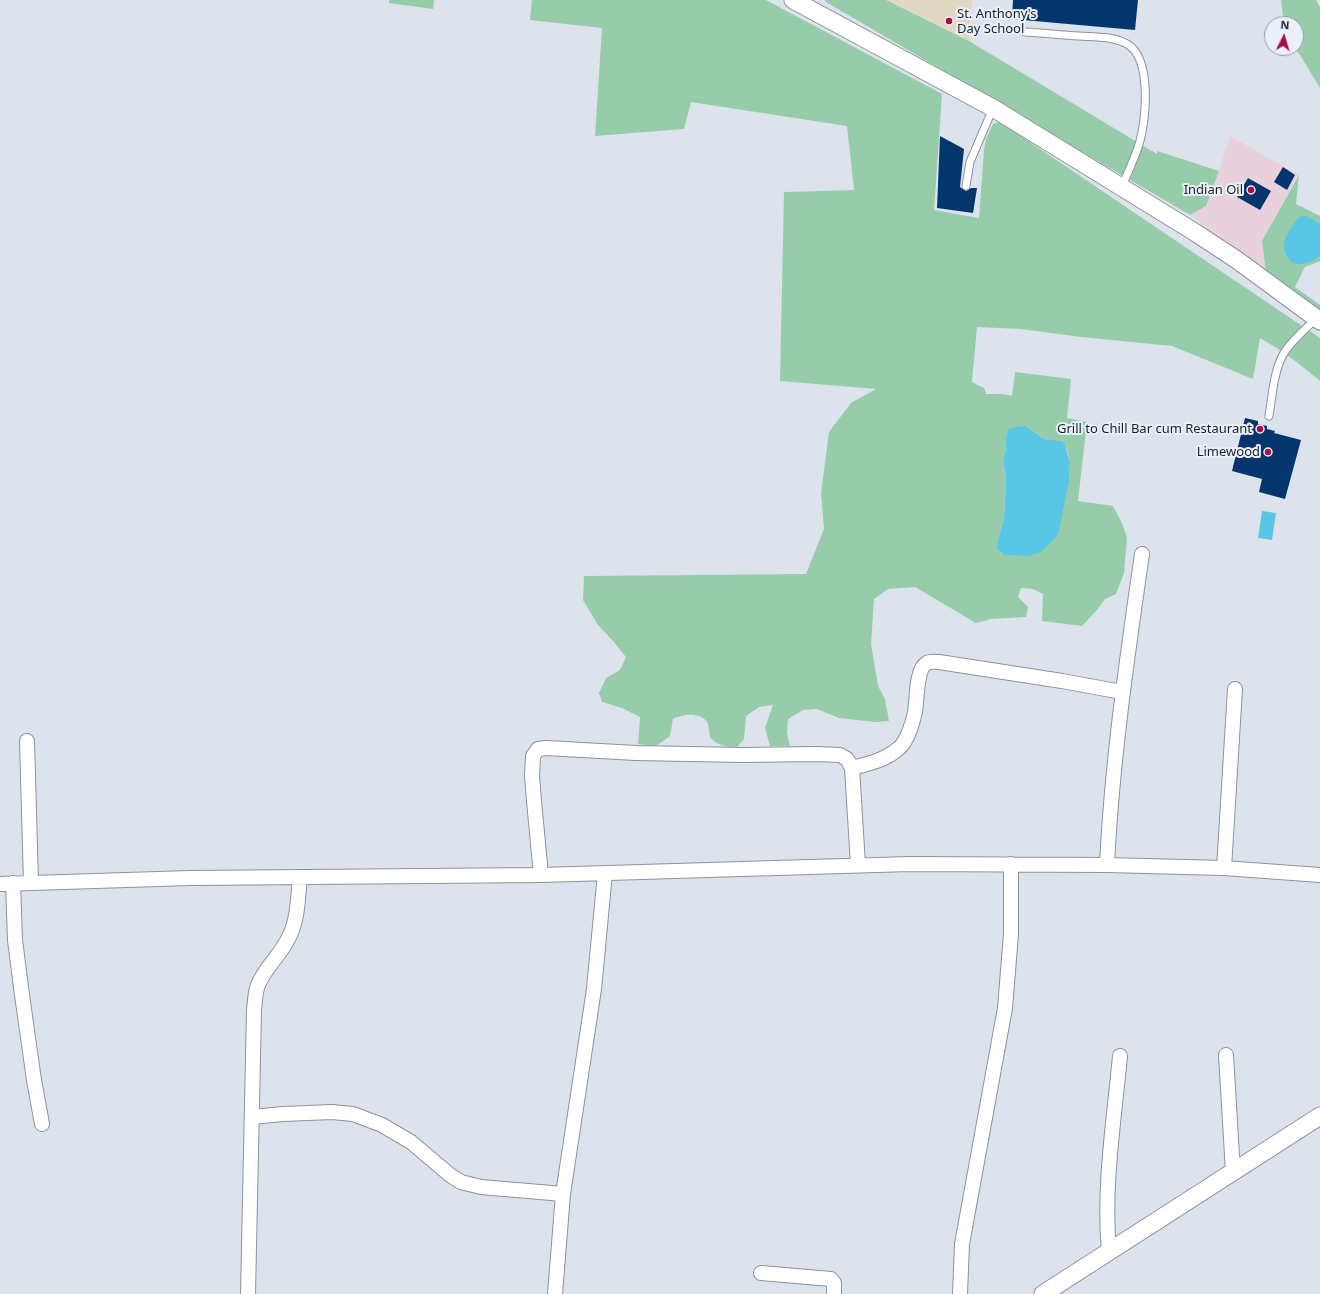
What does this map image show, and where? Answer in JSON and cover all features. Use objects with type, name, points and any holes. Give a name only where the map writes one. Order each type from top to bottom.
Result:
[{"type":"street","points":[[793,0],[1124,181],[1285,295],[1314,322]]},
{"type":"street","points":[[1107,865],[1110,808],[1122,692],[1142,554]]},
{"type":"street","points":[[852,768],[869,764],[887,757],[900,748],[909,732],[915,712],[920,674],[922,667],[927,662],[939,662],[1122,692]]},
{"type":"street","points":[[1224,868],[1235,689]]},
{"type":"street","points":[[27,742],[31,883]]},
{"type":"street","points":[[541,875],[532,776],[533,756],[538,749],[636,753],[840,756],[847,759],[852,768],[858,865]]},
{"type":"street","points":[[42,1124],[34,1080],[16,940],[7,884],[175,878],[541,875],[918,864],[1107,865],[1224,868],[1320,875]]},
{"type":"street","points":[[960,1294],[962,1244],[1005,1008],[1011,934],[1011,864]]},
{"type":"street","points":[[554,1294],[563,1194],[594,989],[605,873]]},
{"type":"street","points":[[248,1294],[254,1010],[257,986],[267,969],[280,953],[290,935],[296,912],[300,877]]},
{"type":"street","points":[[1226,1055],[1233,1172]]},
{"type":"street","points":[[1109,1252],[1106,1208],[1120,1056]]},
{"type":"street","points":[[252,1117],[325,1112],[353,1114],[382,1125],[411,1142],[450,1175],[461,1182],[482,1187],[563,1194]]},
{"type":"street","points":[[1043,1294],[1320,1116]]},
{"type":"street","points":[[761,1273],[831,1278],[834,1283],[834,1294]]},
{"type":"lane","points":[[1025,32],[1117,40],[1127,44],[1136,51],[1142,64],[1144,118],[1139,143],[1124,181]]},
{"type":"lane","points":[[966,186],[969,165],[993,108]]},
{"type":"lane","points":[[1269,416],[1279,366],[1284,353],[1314,322]]},
{"type":"shaded area","name":"St. Anthony's Day School","points":[[886,0],[972,0],[969,41]]},
{"type":"shaded area","name":"Indian Oil","points":[[1230,136],[1299,175],[1262,241],[1266,271],[1190,215],[1206,206]]},
{"type":"green space","points":[[389,0],[434,0],[433,9],[389,3]]},
{"type":"green space","points":[[532,0],[766,0],[942,94],[934,210],[979,218],[986,139],[993,124],[1000,122],[1320,338],[1320,381],[1291,358],[1260,338],[1253,379],[1172,346],[1081,337],[1021,329],[977,327],[972,382],[984,388],[986,394],[1003,394],[1012,396],[1015,372],[1071,379],[1067,418],[1087,422],[1078,501],[1113,506],[1122,523],[1127,538],[1124,573],[1116,594],[1105,599],[1082,626],[1042,621],[1043,594],[1033,589],[1021,588],[1018,597],[1028,607],[1026,617],[991,619],[976,623],[915,587],[888,589],[874,599],[871,644],[878,686],[885,699],[889,721],[875,722],[839,718],[817,709],[803,710],[788,719],[787,733],[790,746],[770,746],[765,728],[773,705],[759,707],[746,716],[744,739],[737,747],[726,746],[713,741],[710,736],[707,722],[696,715],[686,715],[673,719],[670,736],[656,746],[638,744],[640,717],[622,708],[602,702],[599,693],[606,678],[620,670],[626,657],[598,625],[583,600],[584,576],[806,574],[824,529],[821,493],[829,432],[851,403],[876,389],[780,381],[784,192],[854,190],[847,126],[691,102],[684,129],[595,136],[602,28],[530,20]],"holes":[[[1026,426],[1044,439],[1062,441],[1065,445],[1069,460],[1069,481],[996,548],[1004,518],[1006,478],[1003,461],[1006,449],[1006,437]]]},
{"type":"green space","points":[[825,0],[886,0],[969,41],[1157,154],[1157,151],[1219,171],[1206,206],[1190,215],[826,2]]},
{"type":"green space","points":[[1281,0],[1316,0],[1320,7],[1320,88],[1301,56],[1304,56],[1304,16],[1283,16]]},
{"type":"green space","points":[[1299,175],[1296,204],[1320,216],[1320,261],[1305,267],[1295,287],[1320,305],[1320,311],[1266,271],[1262,241]]},
{"type":"water","points":[[1307,216],[1320,224],[1320,256],[1309,262],[1296,264],[1293,263],[1287,256],[1284,249],[1284,243],[1298,218]]},
{"type":"water","points":[[1026,426],[1044,439],[1062,441],[1065,445],[1070,463],[1069,481],[1058,535],[1041,552],[1029,556],[1005,555],[996,548],[1004,518],[1006,478],[1003,461],[1006,449],[1006,437],[1009,429]]},
{"type":"water","points":[[1262,511],[1276,513],[1272,540],[1258,538]]},
{"type":"building","points":[[1013,0],[1138,0],[1135,30],[1012,19]]},
{"type":"building","points":[[940,136],[964,149],[960,187],[966,191],[971,188],[977,188],[973,213],[937,208]]},
{"type":"building","points":[[1283,167],[1295,175],[1287,190],[1274,182]]},
{"type":"building","points":[[1248,178],[1271,191],[1260,210],[1237,197]]},
{"type":"building","points":[[1245,418],[1258,421],[1258,424],[1267,426],[1267,429],[1275,431],[1274,433],[1301,440],[1285,499],[1259,492],[1262,479],[1232,471]]},
{"type":"place","name":"St. Anthony's Day School","points":[[949,21]]},
{"type":"place","name":"Indian Oil","points":[[1251,190]]},
{"type":"place","name":"Grill to Chill Bar cum Restaurant","points":[[1260,429]]},
{"type":"place","name":"Limewood","points":[[1268,452]]}]
